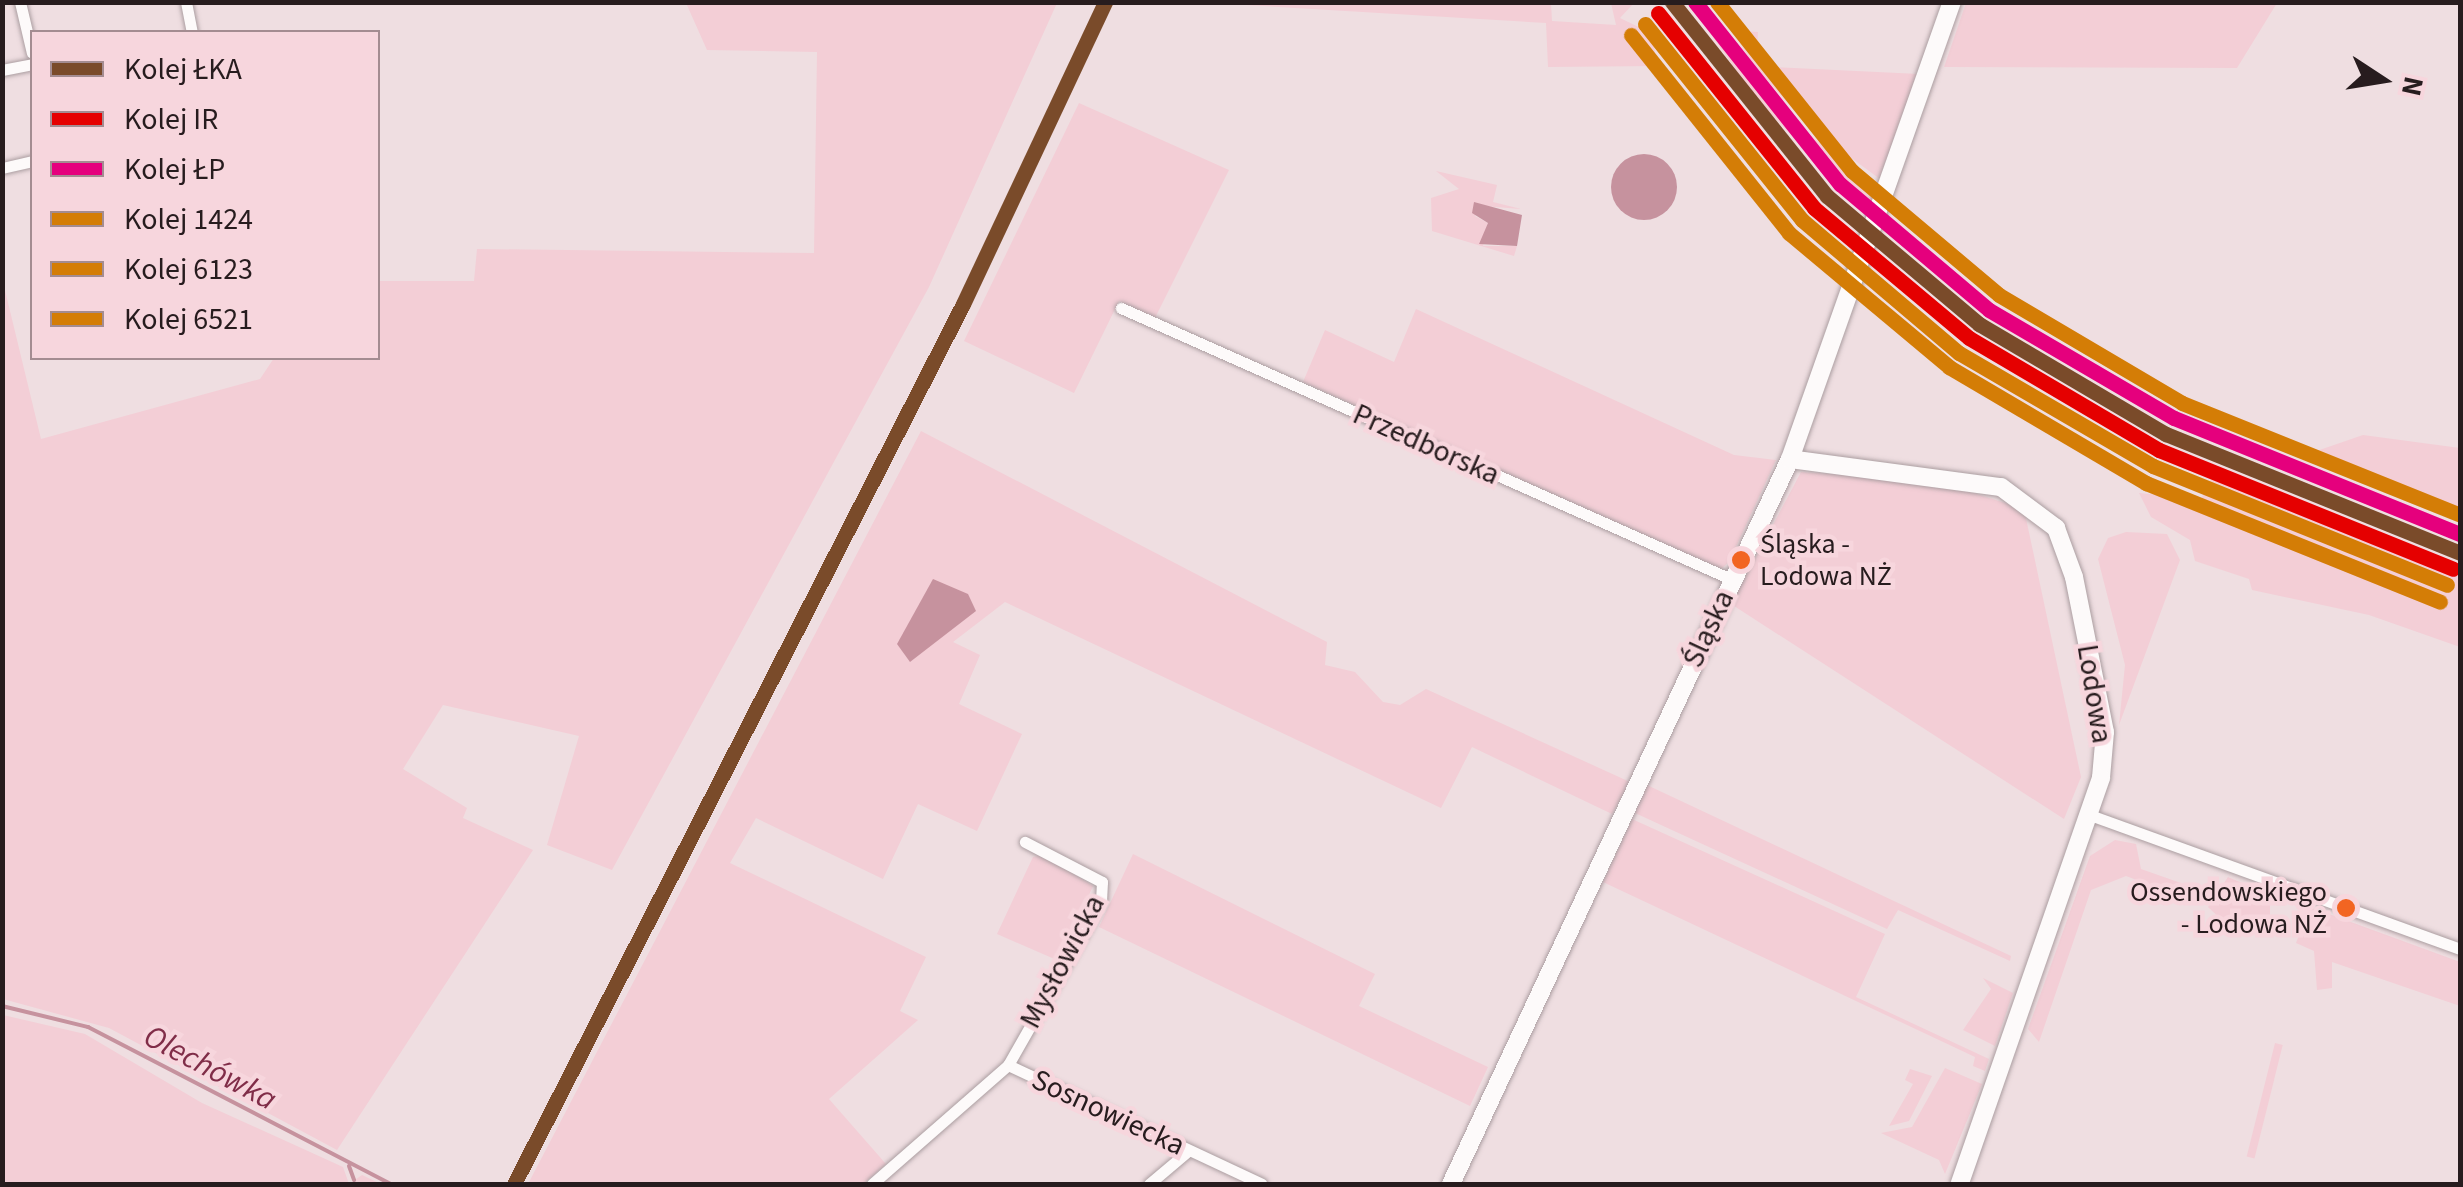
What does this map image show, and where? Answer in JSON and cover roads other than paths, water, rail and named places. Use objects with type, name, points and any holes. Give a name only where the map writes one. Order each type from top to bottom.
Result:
[{"type":"street","points":[[20,2],[30,44]]},
{"type":"street","points":[[186,2],[192,30]]},
{"type":"street","name":"Śląska","points":[[1451,1184],[1790,459],[1952,2]]},
{"type":"street","points":[[2,70],[30,64]]},
{"type":"street","points":[[2,168],[30,161]]},
{"type":"street","name":"Przedborska","points":[[1121,308],[1733,580]]},
{"type":"street","name":"Lodowa","points":[[1790,459],[1988,481],[2056,528],[2105,732],[2090,815],[1960,1184]]},
{"type":"street","points":[[2090,815],[2460,949]]},
{"type":"street","name":"Mysłowicka","points":[[1008,1065],[1105,885],[1025,842]]},
{"type":"street","points":[[872,1184],[1008,1065]]},
{"type":"street","name":"Sosnowiecka","points":[[1008,1065],[1262,1184]]},
{"type":"street","points":[[1149,1184],[1188,1151]]},
{"type":"waterway","name":"Olechówka","points":[[2,1006],[88,1027],[391,1184]]},
{"type":"waterway","points":[[349,1166],[354,1180]]},
{"type":"rail line","name":"ŁKA","points":[[514,1184],[963,304],[1105,2]]},
{"type":"rail line","name":"ŁKA","points":[[1672,2],[1827,196],[1979,324],[2166,434],[2460,553]]},
{"type":"rail line","name":"ŁP","points":[[1695,2],[1840,184],[1989,310],[2174,418],[2460,534]]},
{"type":"rail line","name":"6123","points":[[1717,2],[1852,171],[1999,295],[2182,403],[2460,515]]},
{"type":"rail line","name":"IR","points":[[1658,13],[1814,208],[1969,338],[2159,450],[2453,569]]},
{"type":"rail line","name":"1424","points":[[1645,24],[1802,220],[1959,353],[2153,466],[2447,585]]},
{"type":"rail line","name":"6521","points":[[1631,35],[1789,233],[1949,367],[2146,483],[2440,602]]},
{"type":"place","name":"Śląska - Lodowa NŻ","points":[[1741,560]]},
{"type":"place","name":"Ossendowskiego - Lodowa NŻ","points":[[2346,908]]}]
